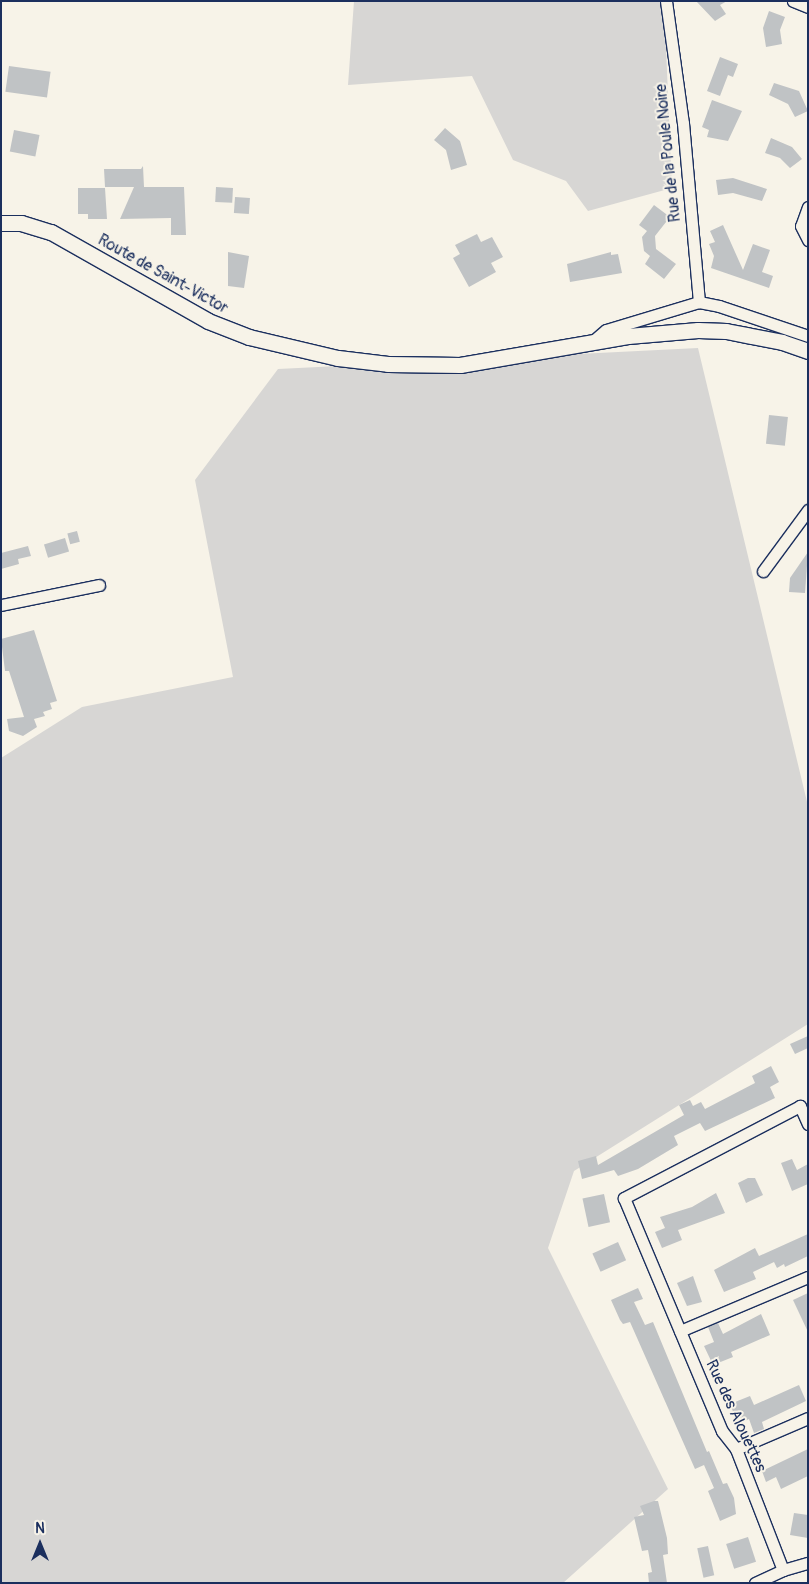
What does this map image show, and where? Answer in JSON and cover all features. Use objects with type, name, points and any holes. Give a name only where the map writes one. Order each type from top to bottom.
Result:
[{"type":"main road","name":"Route de Saint-Victor","points":[[1,223],[21,223],[51,232],[208,321],[249,337],[338,358],[388,364],[460,365],[592,342],[674,331],[726,331],[782,342],[808,351]]},
{"type":"street","name":"Rue de la Poule Noire","points":[[666,1],[683,123],[699,302]]},
{"type":"street","points":[[793,1],[808,6]]},
{"type":"street","points":[[808,207],[800,226],[808,240]]},
{"type":"street","points":[[592,342],[606,330],[699,302],[719,306],[808,336]]},
{"type":"street","points":[[763,571],[808,510]]},
{"type":"street","points":[[1,605],[99,585]]},
{"type":"street","name":"Rue des Alouettes","points":[[783,1570],[736,1449],[722,1431],[624,1198],[800,1106],[808,1124]]},
{"type":"street","points":[[680,1332],[808,1277]]},
{"type":"street","points":[[736,1449],[808,1418]]},
{"type":"street","points":[[755,1583],[783,1570],[808,1563]]},
{"type":"shaded area","points":[[354,1],[664,1],[672,188],[588,211],[566,181],[513,160],[472,76],[348,85]]},
{"type":"shaded area","points":[[698,348],[808,806],[808,1024],[574,1171],[548,1248],[668,1489],[563,1583],[1,1583],[1,758],[82,707],[233,677],[195,480],[278,369]]},
{"type":"building","points":[[696,1],[727,1],[720,5],[726,14],[715,21]]},
{"type":"building","points":[[769,11],[785,17],[780,30],[782,44],[766,47],[763,28]]},
{"type":"building","points":[[720,57],[738,64],[733,77],[728,75],[720,96],[707,91]]},
{"type":"building","points":[[9,66],[51,72],[47,98],[5,92]]},
{"type":"building","points":[[774,83],[799,91],[808,111],[795,117],[788,104],[769,95]]},
{"type":"building","points":[[712,100],[742,111],[728,141],[707,137],[709,130],[702,127]]},
{"type":"building","points":[[445,128],[460,141],[467,165],[451,170],[446,150],[434,140]]},
{"type":"building","points":[[14,130],[40,135],[35,157],[10,152]]},
{"type":"building","points":[[771,138],[792,147],[802,159],[790,168],[780,158],[765,153]]},
{"type":"building","points":[[143,166],[144,187],[184,187],[186,235],[171,235],[171,218],[120,219],[134,187],[105,187],[104,169],[141,169]]},
{"type":"building","points":[[733,178],[767,189],[762,201],[733,193],[718,195],[716,180]]},
{"type":"building","points":[[216,187],[233,188],[232,203],[215,202]]},
{"type":"building","points":[[78,188],[105,188],[107,219],[88,219],[88,214],[78,214]]},
{"type":"building","points":[[235,197],[250,198],[249,214],[234,213]]},
{"type":"building","points":[[654,205],[670,217],[655,236],[656,249],[676,264],[664,279],[645,264],[650,256],[644,251],[642,237],[647,231],[639,225]]},
{"type":"building","points":[[723,225],[743,270],[753,244],[770,250],[762,272],[773,276],[769,288],[711,268],[714,256],[709,244],[715,242],[710,231]]},
{"type":"building","points":[[477,234],[481,242],[492,237],[503,257],[491,263],[496,272],[469,287],[453,258],[460,254],[455,245]]},
{"type":"building","points":[[228,252],[249,256],[244,288],[228,286]]},
{"type":"building","points":[[611,252],[611,255],[618,254],[622,273],[570,282],[567,264]]},
{"type":"building","points":[[769,415],[788,417],[785,446],[766,444]]},
{"type":"building","points":[[77,531],[80,542],[70,544],[67,534]]},
{"type":"building","points":[[65,538],[69,551],[48,558],[44,544]]},
{"type":"building","points":[[28,546],[31,556],[18,559],[19,564],[1,569],[1,553]]},
{"type":"building","points":[[808,552],[805,593],[789,592],[790,578]]},
{"type":"building","points":[[34,630],[57,701],[50,703],[52,709],[43,712],[45,716],[34,719],[37,727],[23,736],[9,731],[7,719],[24,717],[9,671],[5,671],[1,639]]},
{"type":"building","points":[[808,1036],[808,1048],[795,1054],[790,1044]]},
{"type":"building","points":[[771,1066],[779,1082],[770,1087],[775,1098],[705,1131],[700,1123],[674,1136],[678,1145],[638,1169],[618,1176],[614,1170],[582,1179],[578,1161],[596,1156],[598,1165],[684,1115],[679,1105],[690,1100],[693,1106],[701,1102],[705,1109],[755,1083],[752,1076]]},
{"type":"building","points":[[792,1159],[797,1170],[808,1164],[808,1184],[792,1191],[781,1163]]},
{"type":"building","points":[[748,1178],[755,1178],[763,1195],[746,1203],[738,1183]]},
{"type":"building","points":[[716,1193],[725,1213],[678,1230],[682,1240],[662,1248],[655,1232],[665,1228],[660,1217],[692,1207]]},
{"type":"building","points":[[604,1194],[610,1222],[589,1227],[582,1199]]},
{"type":"building","points":[[808,1234],[808,1256],[785,1267],[784,1264],[777,1268],[774,1262],[753,1272],[756,1279],[724,1292],[714,1270],[755,1248],[759,1256]]},
{"type":"building","points":[[618,1242],[626,1260],[601,1272],[592,1253]]},
{"type":"building","points":[[693,1276],[702,1302],[687,1306],[677,1283]]},
{"type":"building","points":[[638,1288],[643,1299],[634,1302],[645,1325],[653,1322],[707,1452],[709,1451],[723,1484],[727,1483],[734,1498],[736,1514],[720,1521],[708,1491],[714,1488],[704,1465],[695,1469],[630,1322],[623,1324],[611,1300]]},
{"type":"building","points":[[808,1293],[808,1332],[793,1300]]},
{"type":"building","points":[[761,1314],[770,1335],[731,1352],[733,1357],[713,1365],[704,1346],[714,1342],[708,1327],[718,1323],[723,1334]]},
{"type":"building","points":[[799,1385],[806,1401],[762,1422],[764,1429],[754,1433],[749,1419],[738,1424],[730,1404],[750,1396],[754,1405]]},
{"type":"building","points":[[808,1449],[808,1476],[781,1489],[776,1477],[766,1482],[762,1471]]},
{"type":"building","points":[[658,1501],[667,1538],[668,1554],[663,1555],[667,1583],[649,1583],[648,1573],[652,1572],[648,1550],[642,1551],[634,1517],[644,1515],[640,1506]]},
{"type":"building","points":[[794,1513],[808,1515],[808,1538],[790,1535]]},
{"type":"building","points":[[748,1537],[756,1562],[734,1569],[726,1544]]},
{"type":"building","points":[[708,1546],[714,1575],[703,1578],[697,1548]]}]
